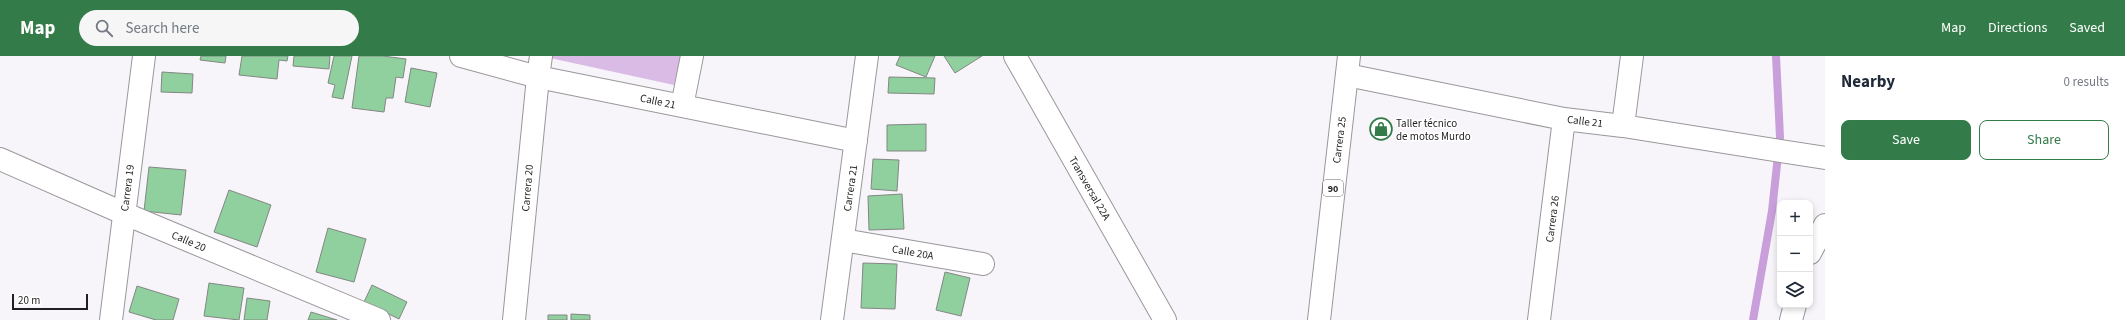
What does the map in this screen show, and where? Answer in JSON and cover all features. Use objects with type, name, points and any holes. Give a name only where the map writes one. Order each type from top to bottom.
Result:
[{"type":"street","name":"Carrera 19","points":[[111,320],[123,213],[144,56]]},
{"type":"street","name":"Calle 21","points":[[461,56],[540,66],[682,106],[856,141]]},
{"type":"street","points":[[682,106],[692,56]]},
{"type":"street","name":"Carrera 21","points":[[832,320],[867,56]]},
{"type":"street","name":"Transversal 22A","points":[[1015,56],[1165,320]]},
{"type":"street","points":[[1623,126],[1632,56]]},
{"type":"street","name":"Calle 21","points":[[1348,65],[1564,119],[1623,126],[1825,158]]},
{"type":"street","name":"Carrera 25","points":[[1319,320],[1348,65]]},
{"type":"street","name":"Carrera 20","points":[[514,320],[540,66]]},
{"type":"street","name":"Carrera 26","points":[[1539,320],[1564,119]]},
{"type":"street","name":"Calle 20","points":[[0,159],[123,213],[379,320]]},
{"type":"street","points":[[1813,247],[1825,225]]},
{"type":"street","name":"Calle 20A","points":[[843,240],[983,264]]},
{"type":"street","points":[[1791,320],[1794,308]]},
{"type":"shaded area","points":[[551,56],[681,56],[674,85],[550,58]]},
{"type":"building","points":[[201,56],[226,56],[225,63],[200,60]]},
{"type":"building","points":[[242,56],[288,56],[287,61],[279,60],[277,79],[239,75]]},
{"type":"building","points":[[294,56],[330,56],[329,69],[293,66]]},
{"type":"building","points":[[334,56],[352,56],[343,99],[332,97],[335,85],[328,83]]},
{"type":"building","points":[[359,56],[383,56],[406,59],[403,78],[396,77],[393,98],[386,98],[384,112],[352,108]]},
{"type":"building","points":[[900,56],[935,56],[926,77],[896,65]]},
{"type":"building","points":[[944,56],[982,56],[955,73]]},
{"type":"building","points":[[411,68],[437,73],[430,107],[405,102]]},
{"type":"building","points":[[162,72],[193,74],[192,93],[161,92]]},
{"type":"building","points":[[889,77],[935,78],[934,94],[888,93]]},
{"type":"building","points":[[926,124],[926,151],[887,151],[887,125]]},
{"type":"building","points":[[873,159],[899,160],[897,191],[871,189]]},
{"type":"building","points":[[149,167],[186,170],[181,215],[144,211]]},
{"type":"building","points":[[229,190],[271,205],[257,247],[214,232]]},
{"type":"building","points":[[902,194],[904,229],[869,230],[868,196]]},
{"type":"building","points":[[328,228],[366,239],[354,282],[316,272]]},
{"type":"building","points":[[863,263],[897,264],[895,309],[861,308]]},
{"type":"building","points":[[945,272],[970,278],[961,316],[936,310]]},
{"type":"building","points":[[209,283],[244,288],[239,320],[204,316]]},
{"type":"building","points":[[372,285],[407,302],[399,319],[364,302]]},
{"type":"building","points":[[137,286],[179,299],[173,320],[156,320],[129,312]]},
{"type":"building","points":[[247,298],[270,301],[267,320],[244,320]]},
{"type":"building","points":[[311,312],[337,320],[308,320]]},
{"type":"building","points":[[571,314],[590,315],[590,320],[571,320]]},
{"type":"building","points":[[548,315],[567,315],[567,320],[548,320]]},
{"type":"waterway","points":[[1753,320],[1772,211],[1780,137],[1776,56]]},
{"type":"place","name":"Taller técnico de motos Murdo","points":[[1381,129]]}]
